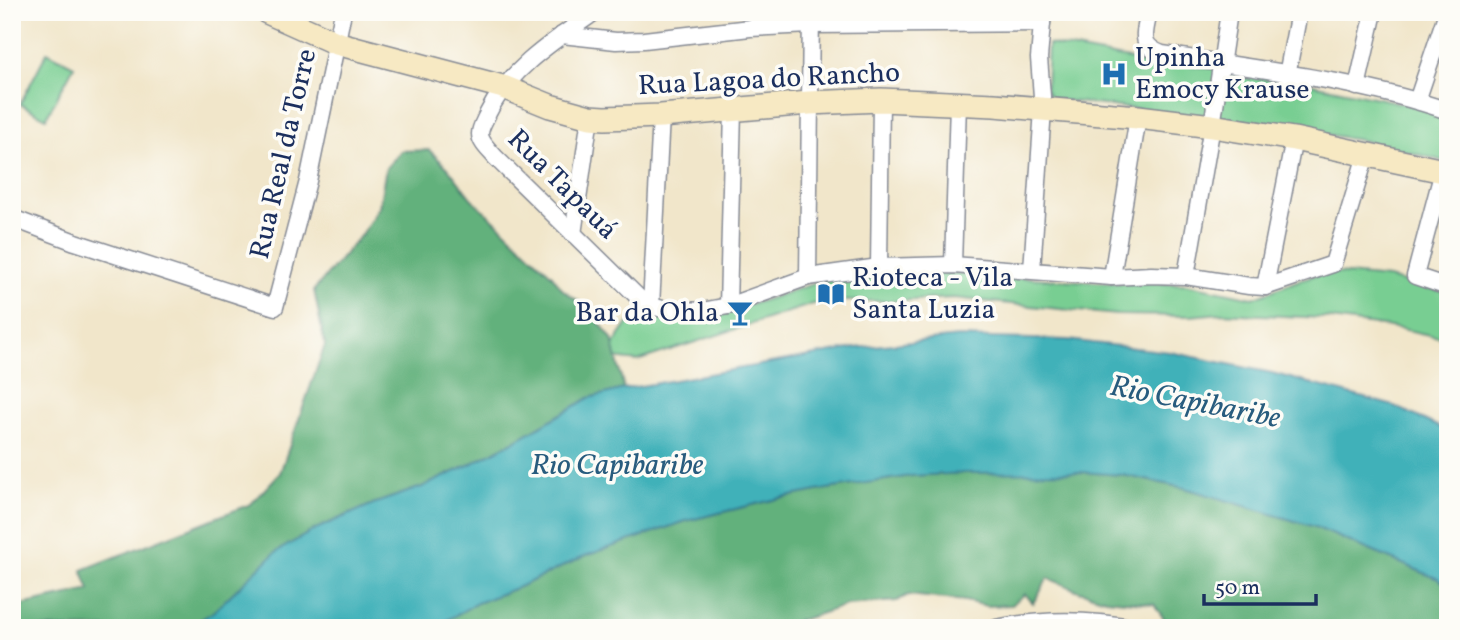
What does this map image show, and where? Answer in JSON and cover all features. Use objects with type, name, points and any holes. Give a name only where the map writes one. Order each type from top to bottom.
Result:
[{"type":"street","name":"Rua Lagoa do Rancho","points":[[267,12],[336,43],[503,87],[550,106],[590,117],[661,116],[809,103],[881,100],[994,104],[1212,126],[1294,139],[1445,172]]},
{"type":"street","name":"Rua Real da Torre","points":[[12,218],[71,241],[275,307],[308,181],[343,12]]},
{"type":"street","name":"Rua Tapauá","points":[[594,12],[531,59],[503,87],[481,127],[480,136],[495,157],[639,298],[651,306]]},
{"type":"street","points":[[1149,12],[1144,35],[1146,42],[1153,51],[1162,54],[1357,87],[1448,111]]},
{"type":"street","points":[[1186,276],[1229,12]]},
{"type":"street","points":[[1287,75],[1299,12]]},
{"type":"street","points":[[1357,87],[1374,12]]},
{"type":"street","points":[[1417,101],[1447,12]]},
{"type":"street","points":[[562,35],[616,41],[751,28],[811,19],[1042,18],[1039,58],[1043,109],[1032,270]]},
{"type":"street","points":[[808,277],[811,19]]},
{"type":"street","points":[[879,267],[881,100]]},
{"type":"street","points":[[953,265],[958,103]]},
{"type":"street","points":[[728,306],[733,110]]},
{"type":"street","points":[[661,116],[651,306],[682,311],[702,311],[728,306],[808,277],[879,267],[953,265],[1112,277],[1186,276],[1265,287],[1333,264],[1366,155]]},
{"type":"street","points":[[573,234],[590,117]]},
{"type":"street","points":[[1112,277],[1138,117]]},
{"type":"street","points":[[1265,287],[1294,139]]},
{"type":"street","points":[[1445,172],[1415,276],[1448,287]]},
{"type":"street","points":[[996,628],[1076,620],[1135,628]]},
{"type":"green space","points":[[1048,44],[1134,60],[1149,59],[1289,79],[1448,113],[1448,162],[1365,141],[1277,126],[1053,99],[1046,89]]},
{"type":"green space","points":[[47,52],[74,66],[46,118],[20,104]]},
{"type":"green space","points":[[429,150],[448,168],[471,198],[552,275],[563,290],[588,308],[612,339],[624,389],[589,398],[461,469],[316,529],[276,552],[213,612],[188,628],[12,628],[12,607],[90,590],[82,570],[251,504],[280,473],[325,345],[314,290],[362,234],[379,207],[386,168],[401,151]]},
{"type":"green space","points":[[893,270],[1114,283],[1186,284],[1253,298],[1327,272],[1388,278],[1448,293],[1448,339],[1397,328],[1324,318],[1221,313],[1190,316],[1117,315],[954,298],[813,304],[637,361],[605,357],[638,309],[682,320],[713,315],[762,301],[849,272]]},
{"type":"green space","points":[[1030,471],[1122,475],[1185,488],[1315,527],[1448,585],[1448,628],[1170,628],[1154,604],[1106,599],[1048,578],[1033,603],[1025,594],[1011,605],[987,606],[908,595],[897,601],[847,605],[776,628],[433,628],[477,603],[585,556],[686,521],[781,498],[911,476]]},
{"type":"water","name":"Rio Capibaribe","points":[[958,337],[1068,340],[1170,352],[1272,373],[1394,406],[1448,431],[1448,585],[1315,527],[1185,488],[1122,475],[1080,472],[964,473],[911,476],[827,489],[686,521],[585,556],[477,603],[433,628],[188,628],[213,612],[276,552],[316,529],[461,469],[589,398],[624,389],[855,348]]},
{"type":"place","name":"Upinha Emocy Krause","points":[[1114,74]]},
{"type":"place","name":"Rioteca - Vila Santa Luzia","points":[[831,294]]},
{"type":"place","name":"Bar da Ohla","points":[[740,313]]}]
